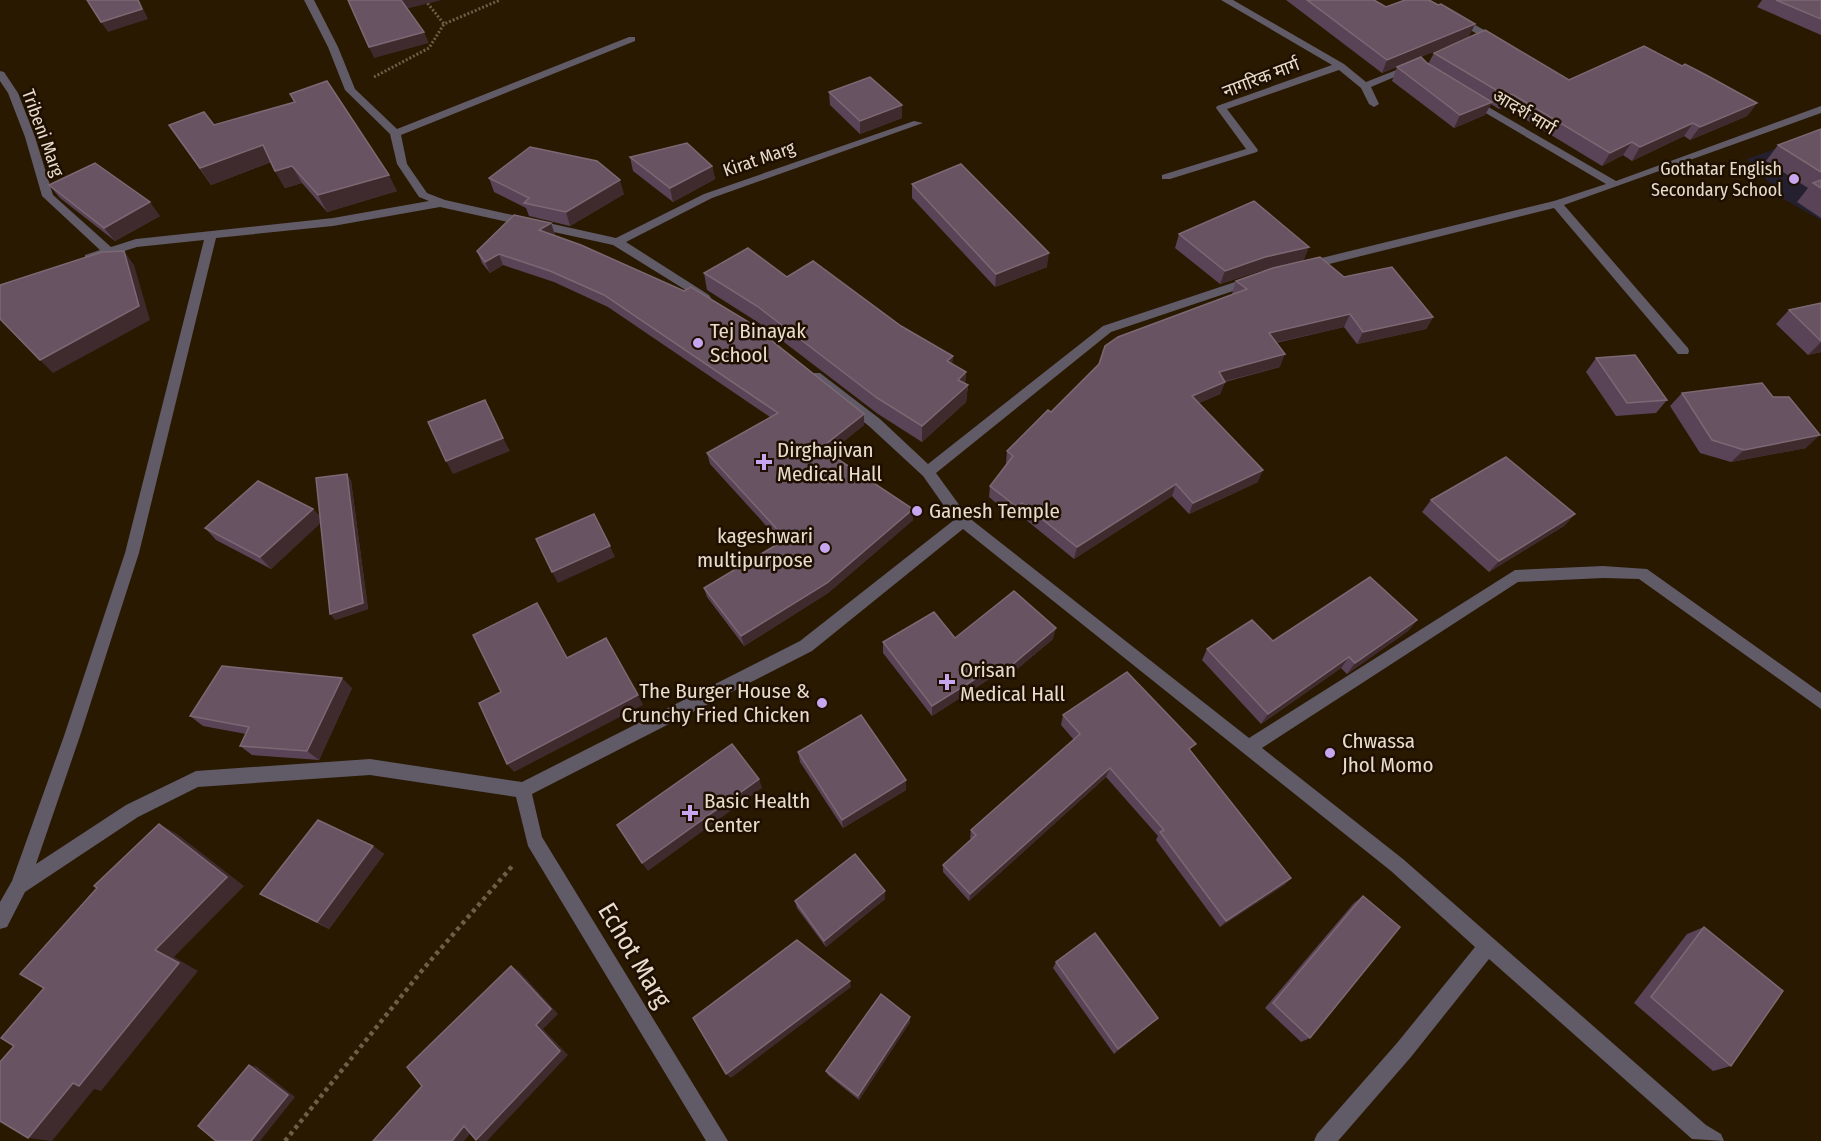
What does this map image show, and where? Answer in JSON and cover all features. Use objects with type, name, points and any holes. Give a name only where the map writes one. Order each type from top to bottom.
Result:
[{"type":"street","points":[[309,0],[333,46],[350,90],[395,133],[402,164],[423,195],[440,203],[617,242],[715,303]]},
{"type":"street","name":"नागरिक मार्ग","points":[[1226,0],[1341,66],[1365,86],[1374,104]]},
{"type":"street","points":[[1423,0],[1483,33],[1484,36],[1464,45]]},
{"type":"street","points":[[395,133],[632,39]]},
{"type":"street","points":[[1365,86],[1422,63],[1426,73]]},
{"type":"street","name":"नागरिक मार्ग","points":[[1166,177],[1253,150],[1221,108],[1341,66]]},
{"type":"street","name":"Tribeni Marg","points":[[0,74],[13,93],[30,137],[48,196],[108,251]]},
{"type":"street","name":"आदर्श मार्ग","points":[[1466,97],[1615,185]]},
{"type":"street","points":[[1288,270],[1557,204],[1821,109]]},
{"type":"street","name":"Kirat Marg","points":[[617,242],[708,196],[918,123]]},
{"type":"street","points":[[75,263],[136,243],[333,222],[440,203]]},
{"type":"street","points":[[1557,204],[1683,351]]},
{"type":"street","points":[[0,920],[18,886],[72,736],[132,553],[211,234]]},
{"type":"street","points":[[928,472],[1107,329],[1265,276]]},
{"type":"street","points":[[800,364],[875,423],[928,472],[963,521],[1397,865],[1703,1138]]},
{"type":"street","points":[[18,886],[132,811],[196,779],[370,767],[523,790],[806,646],[963,521]]},
{"type":"street","points":[[1248,748],[1515,576],[1603,572],[1642,573],[1821,702]]},
{"type":"street","name":"Echot Marg","points":[[523,790],[534,840],[718,1141]]},
{"type":"street","points":[[1323,1141],[1404,1050],[1488,946]]},
{"type":"path","points":[[425,0],[444,24]]},
{"type":"path","points":[[350,90],[429,48],[444,24],[500,0]]},
{"type":"path","points":[[285,1141],[424,968],[534,840]]},
{"type":"shaded area","name":"Gothatar English Secondary School","points":[[1821,133],[1821,220],[1785,200],[1747,159]]},
{"type":"building","points":[[87,0],[138,0],[142,9],[101,22]]},
{"type":"building","points":[[348,0],[401,0],[424,32],[369,47]]},
{"type":"building","points":[[1307,0],[1374,0],[1386,7],[1405,0],[1429,0],[1438,5],[1441,4],[1475,24],[1387,60]]},
{"type":"building","points":[[1776,0],[1821,0],[1821,19]]},
{"type":"building","points":[[1485,30],[1569,80],[1644,46],[1682,66],[1685,64],[1757,103],[1700,127],[1693,123],[1640,147],[1632,142],[1610,153],[1512,94],[1506,96],[1434,53]]},
{"type":"building","points":[[1421,57],[1427,63],[1492,102],[1460,115],[1397,67]]},
{"type":"building","points":[[870,77],[902,105],[860,121],[829,92]]},
{"type":"building","points":[[327,81],[389,175],[318,195],[292,166],[275,171],[263,145],[200,168],[169,125],[204,112],[214,125],[295,102],[290,94]]},
{"type":"building","points":[[1821,129],[1821,172],[1778,145]]},
{"type":"building","points":[[687,143],[712,166],[670,188],[630,157]]},
{"type":"building","points":[[530,147],[597,161],[620,180],[566,212],[524,203],[529,198],[489,178]]},
{"type":"building","points":[[95,163],[150,202],[104,228],[49,185]]},
{"type":"building","points":[[961,164],[1049,253],[996,274],[912,184]]},
{"type":"building","points":[[1821,180],[1821,188],[1813,183]]},
{"type":"building","points":[[1254,201],[1309,247],[1265,257],[1225,271],[1179,234]]},
{"type":"building","points":[[514,215],[551,223],[539,230],[581,245],[684,291],[691,287],[747,321],[864,414],[821,448],[913,509],[827,583],[741,636],[704,588],[786,539],[707,453],[778,413],[604,295],[550,271],[499,254],[485,262],[477,251]]},
{"type":"building","points":[[748,248],[787,277],[813,261],[901,326],[953,356],[947,361],[966,372],[958,380],[968,385],[922,426],[877,398],[757,306],[704,273]]},
{"type":"building","points":[[124,251],[139,306],[40,360],[0,319],[0,285],[102,252]]},
{"type":"building","points":[[1320,257],[1344,277],[1392,267],[1433,317],[1363,332],[1350,314],[1269,333],[1285,354],[1219,372],[1225,382],[1192,396],[1263,470],[1193,503],[1176,484],[1077,547],[1022,503],[1017,507],[990,486],[1013,456],[1007,451],[1048,410],[1051,412],[1099,364],[1105,346],[1118,337],[1247,289],[1236,281],[1273,268]]},
{"type":"building","points":[[1821,303],[1821,341],[1789,310]]},
{"type":"building","points":[[1635,355],[1667,400],[1627,403],[1596,358]]},
{"type":"building","points":[[1762,383],[1773,397],[1789,397],[1820,435],[1744,450],[1712,440],[1682,393]]},
{"type":"building","points":[[485,400],[503,438],[446,461],[428,422]]},
{"type":"building","points":[[1506,457],[1575,514],[1499,561],[1431,500]]},
{"type":"building","points":[[347,474],[363,603],[330,614],[316,478]]},
{"type":"building","points":[[258,481],[313,509],[260,557],[205,528]]},
{"type":"building","points":[[594,514],[610,546],[552,572],[536,539]]},
{"type":"building","points":[[1370,577],[1417,620],[1355,663],[1349,657],[1268,714],[1207,649],[1252,620],[1273,641]]},
{"type":"building","points":[[1014,591],[1056,628],[1006,670],[999,664],[932,706],[883,642],[934,612],[955,638]]},
{"type":"building","points":[[537,603],[567,658],[606,638],[638,695],[507,764],[479,703],[501,692],[473,635]]},
{"type":"building","points":[[222,666],[342,678],[307,751],[240,746],[249,727],[190,716]]},
{"type":"building","points":[[1127,672],[1196,744],[1189,749],[1291,878],[1226,921],[1160,832],[1164,830],[1110,768],[970,894],[943,865],[976,835],[971,830],[1080,734],[1063,715]]},
{"type":"building","points":[[861,715],[906,780],[842,820],[798,752]]},
{"type":"building","points":[[732,744],[759,779],[642,863],[617,825]]},
{"type":"building","points":[[318,820],[373,846],[317,922],[260,894]]},
{"type":"building","points":[[159,824],[227,877],[155,950],[179,963],[79,1086],[73,1083],[28,1138],[0,1121],[0,1062],[14,1046],[1,1038],[44,988],[20,974],[97,888],[94,886]]},
{"type":"building","points":[[855,854],[885,891],[824,941],[795,901]]},
{"type":"building","points":[[1363,896],[1400,927],[1310,1038],[1273,1003]]},
{"type":"building","points":[[1704,927],[1783,991],[1731,1066],[1651,997]]},
{"type":"building","points":[[1095,933],[1158,1018],[1118,1049],[1056,962]]},
{"type":"building","points":[[797,940],[850,981],[726,1074],[693,1018]]},
{"type":"building","points":[[511,966],[551,1009],[536,1025],[560,1051],[476,1140],[464,1126],[452,1141],[373,1141],[422,1086],[407,1067]]},
{"type":"building","points":[[881,994],[910,1017],[858,1096],[826,1071]]},
{"type":"building","points":[[249,1065],[288,1095],[251,1141],[216,1141],[198,1126]]},
{"type":"place","name":"Gothatar English Secondary School","points":[[1794,179]]},
{"type":"place","name":"Tej Binayak School","points":[[698,343]]},
{"type":"place","name":"Dirghajivan Medical Hall","points":[[764,462]]},
{"type":"place","name":"Ganesh Temple","points":[[917,511]]},
{"type":"place","name":"kageshwari multipurpose","points":[[825,548]]},
{"type":"place","name":"Orisan Medical Hall","points":[[947,682]]},
{"type":"place","name":"The Burger House & Crunchy Fried Chicken","points":[[822,703]]},
{"type":"place","name":"Chwassa Jhol Momo","points":[[1330,753]]},
{"type":"place","name":"Basic Health Center","points":[[690,813]]}]
